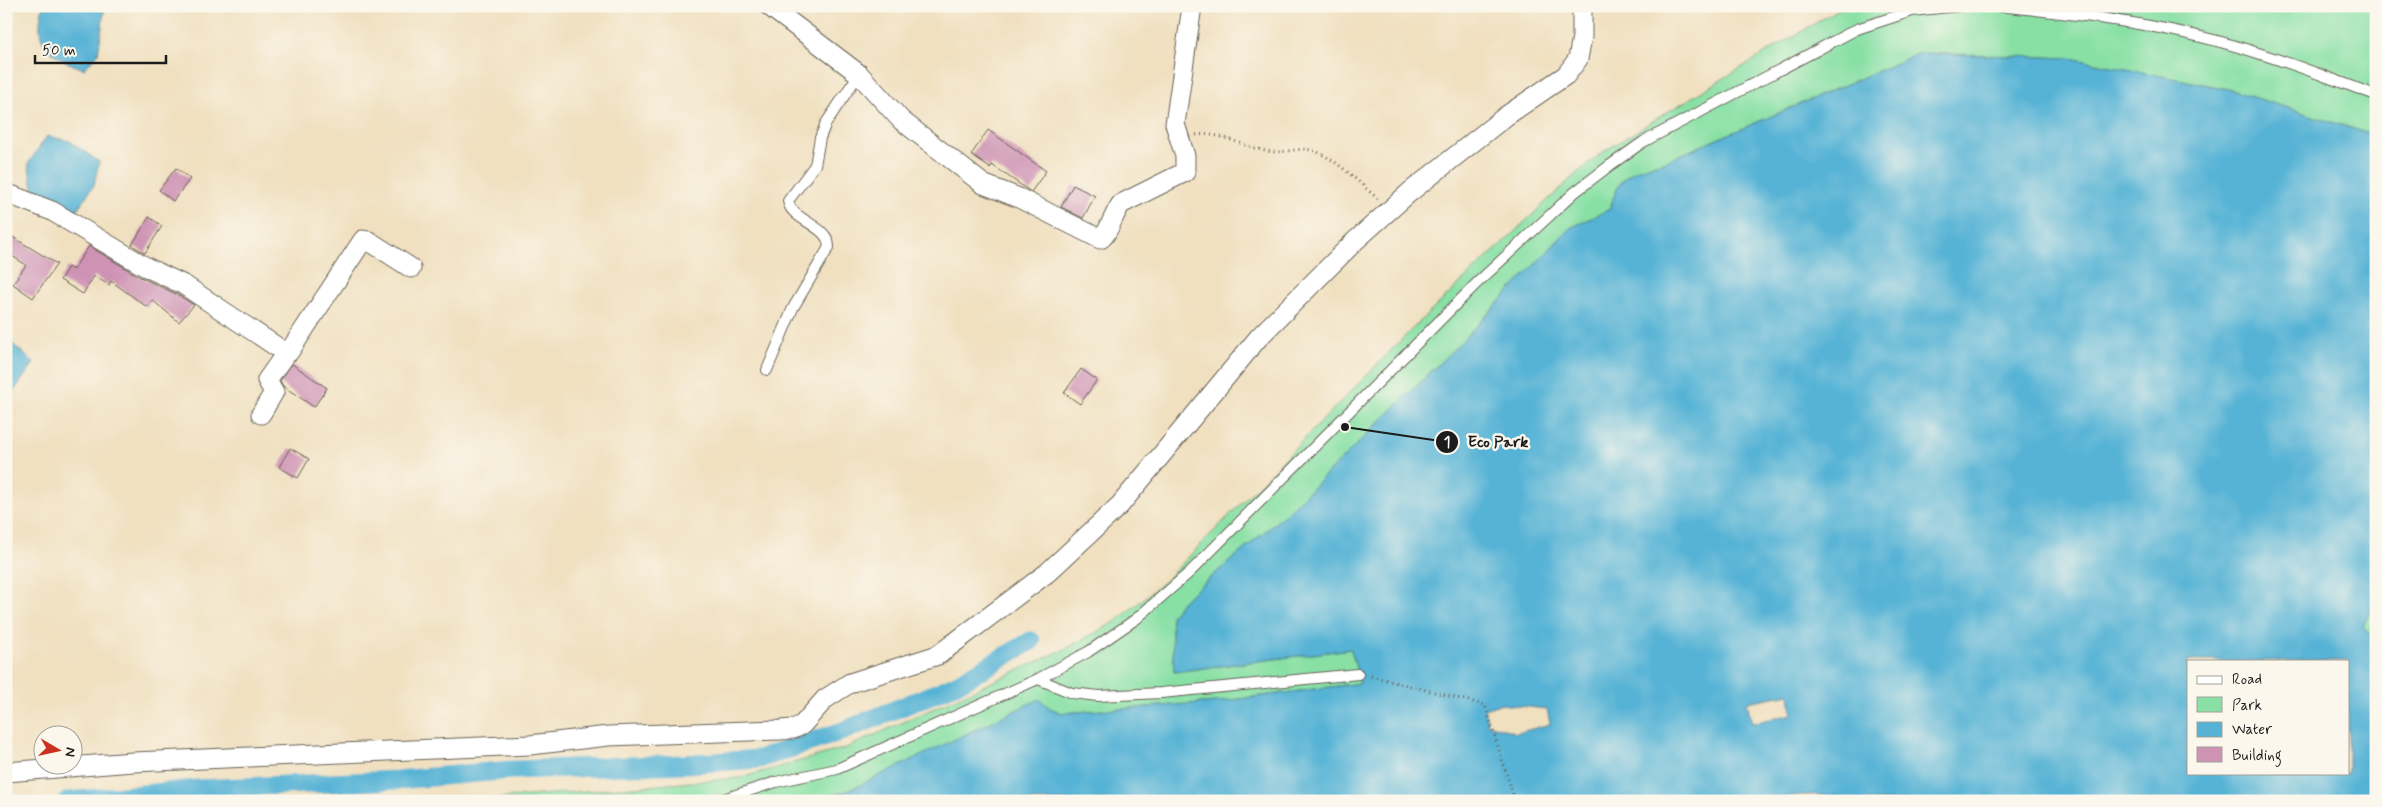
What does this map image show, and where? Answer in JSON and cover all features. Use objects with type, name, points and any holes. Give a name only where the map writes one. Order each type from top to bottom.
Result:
[{"type":"street","points":[[769,6],[859,74],[901,120],[983,184],[1019,198],[1100,239],[1106,235],[1114,212],[1121,204],[1185,172],[1185,156],[1175,124],[1192,6]]},
{"type":"street","points":[[6,772],[133,762],[511,746],[608,736],[793,729],[802,725],[825,699],[850,683],[938,655],[1047,572],[1133,491],[1259,337],[1355,242],[1391,209],[1506,116],[1566,75],[1578,59],[1582,37],[1582,6]]},
{"type":"street","points":[[6,193],[52,211],[146,267],[184,285],[286,353]]},
{"type":"street","points":[[261,414],[274,392],[267,380],[286,353],[289,352],[363,240],[369,241],[411,268]]},
{"type":"lane","points":[[716,801],[776,782],[837,769],[1038,679],[1088,652],[1136,619],[1190,572],[1477,283],[1575,192],[1609,166],[1643,142],[1857,28],[1912,11],[1958,6]]},
{"type":"lane","points":[[1998,6],[2090,15],[2184,34],[2264,54],[2376,95]]},
{"type":"lane","points":[[767,370],[793,308],[829,247],[827,238],[791,209],[788,201],[815,165],[823,129],[859,74]]},
{"type":"lane","points":[[1038,679],[1072,693],[1098,696],[1180,692],[1358,674]]},
{"type":"path","points":[[1180,143],[1194,135],[1202,134],[1276,152],[1300,149],[1314,150],[1333,161],[1391,209]]},
{"type":"path","points":[[1358,674],[1485,705],[1515,801]]},
{"type":"green space","points":[[1844,6],[2376,6],[2376,136],[2228,89],[2070,58],[1920,53],[1661,163],[1640,168],[1626,176],[1617,189],[1610,209],[1570,228],[1461,342],[1287,513],[1185,599],[1171,615],[1174,672],[1351,649],[1360,683],[1217,702],[1062,713],[1050,708],[847,791],[810,801],[469,801],[740,778],[846,748],[1067,648],[1115,622],[1164,582],[1411,330],[1569,180],[1603,152]]},
{"type":"green space","points":[[2374,596],[2376,597],[2376,643],[2363,626]]},
{"type":"water","points":[[43,6],[105,6],[98,54],[84,69],[62,60],[45,45],[40,27]]},
{"type":"water","points":[[1920,53],[2070,58],[2228,89],[2376,136],[2376,597],[2363,626],[2376,643],[2376,801],[1864,801],[1841,797],[1806,795],[1772,801],[810,801],[847,791],[1039,699],[1050,708],[1062,713],[1217,702],[1360,683],[1351,649],[1174,672],[1171,615],[1185,599],[1287,513],[1461,342],[1570,228],[1610,209],[1621,182],[1626,176],[1640,168],[1661,163]],"holes":[[[1790,694],[1792,714],[1752,723],[1747,702]],[[1500,704],[1547,709],[1550,724],[1517,733],[1488,724],[1484,709]]]},
{"type":"water","points":[[47,136],[70,141],[99,162],[94,185],[69,221],[60,210],[34,192],[28,164]]},
{"type":"water","points":[[6,338],[34,363],[14,391],[6,414]]},
{"type":"building","points":[[988,130],[1046,171],[1031,192],[992,165],[990,168],[971,155]]},
{"type":"building","points":[[176,168],[190,179],[173,201],[159,190]]},
{"type":"building","points":[[1073,185],[1095,196],[1083,218],[1061,207]]},
{"type":"building","points":[[149,217],[162,226],[145,253],[132,245]]},
{"type":"building","points":[[6,233],[57,264],[33,298],[13,284],[26,265],[6,252]]},
{"type":"building","points":[[89,246],[140,277],[178,295],[194,305],[179,322],[152,300],[147,307],[111,281],[109,285],[94,276],[83,294],[60,280],[68,267],[73,270]]},
{"type":"building","points":[[292,364],[327,388],[314,407],[283,386],[280,381]]},
{"type":"building","points":[[1081,369],[1097,380],[1080,404],[1064,393]]},
{"type":"building","points":[[290,448],[309,459],[298,478],[279,467]]},
{"type":"waterway","points":[[68,801],[197,789],[397,780],[512,770],[686,764],[759,759],[843,731],[955,685],[1031,641]]},
{"type":"place","name":"Eco Park","points":[[1345,427]]}]
